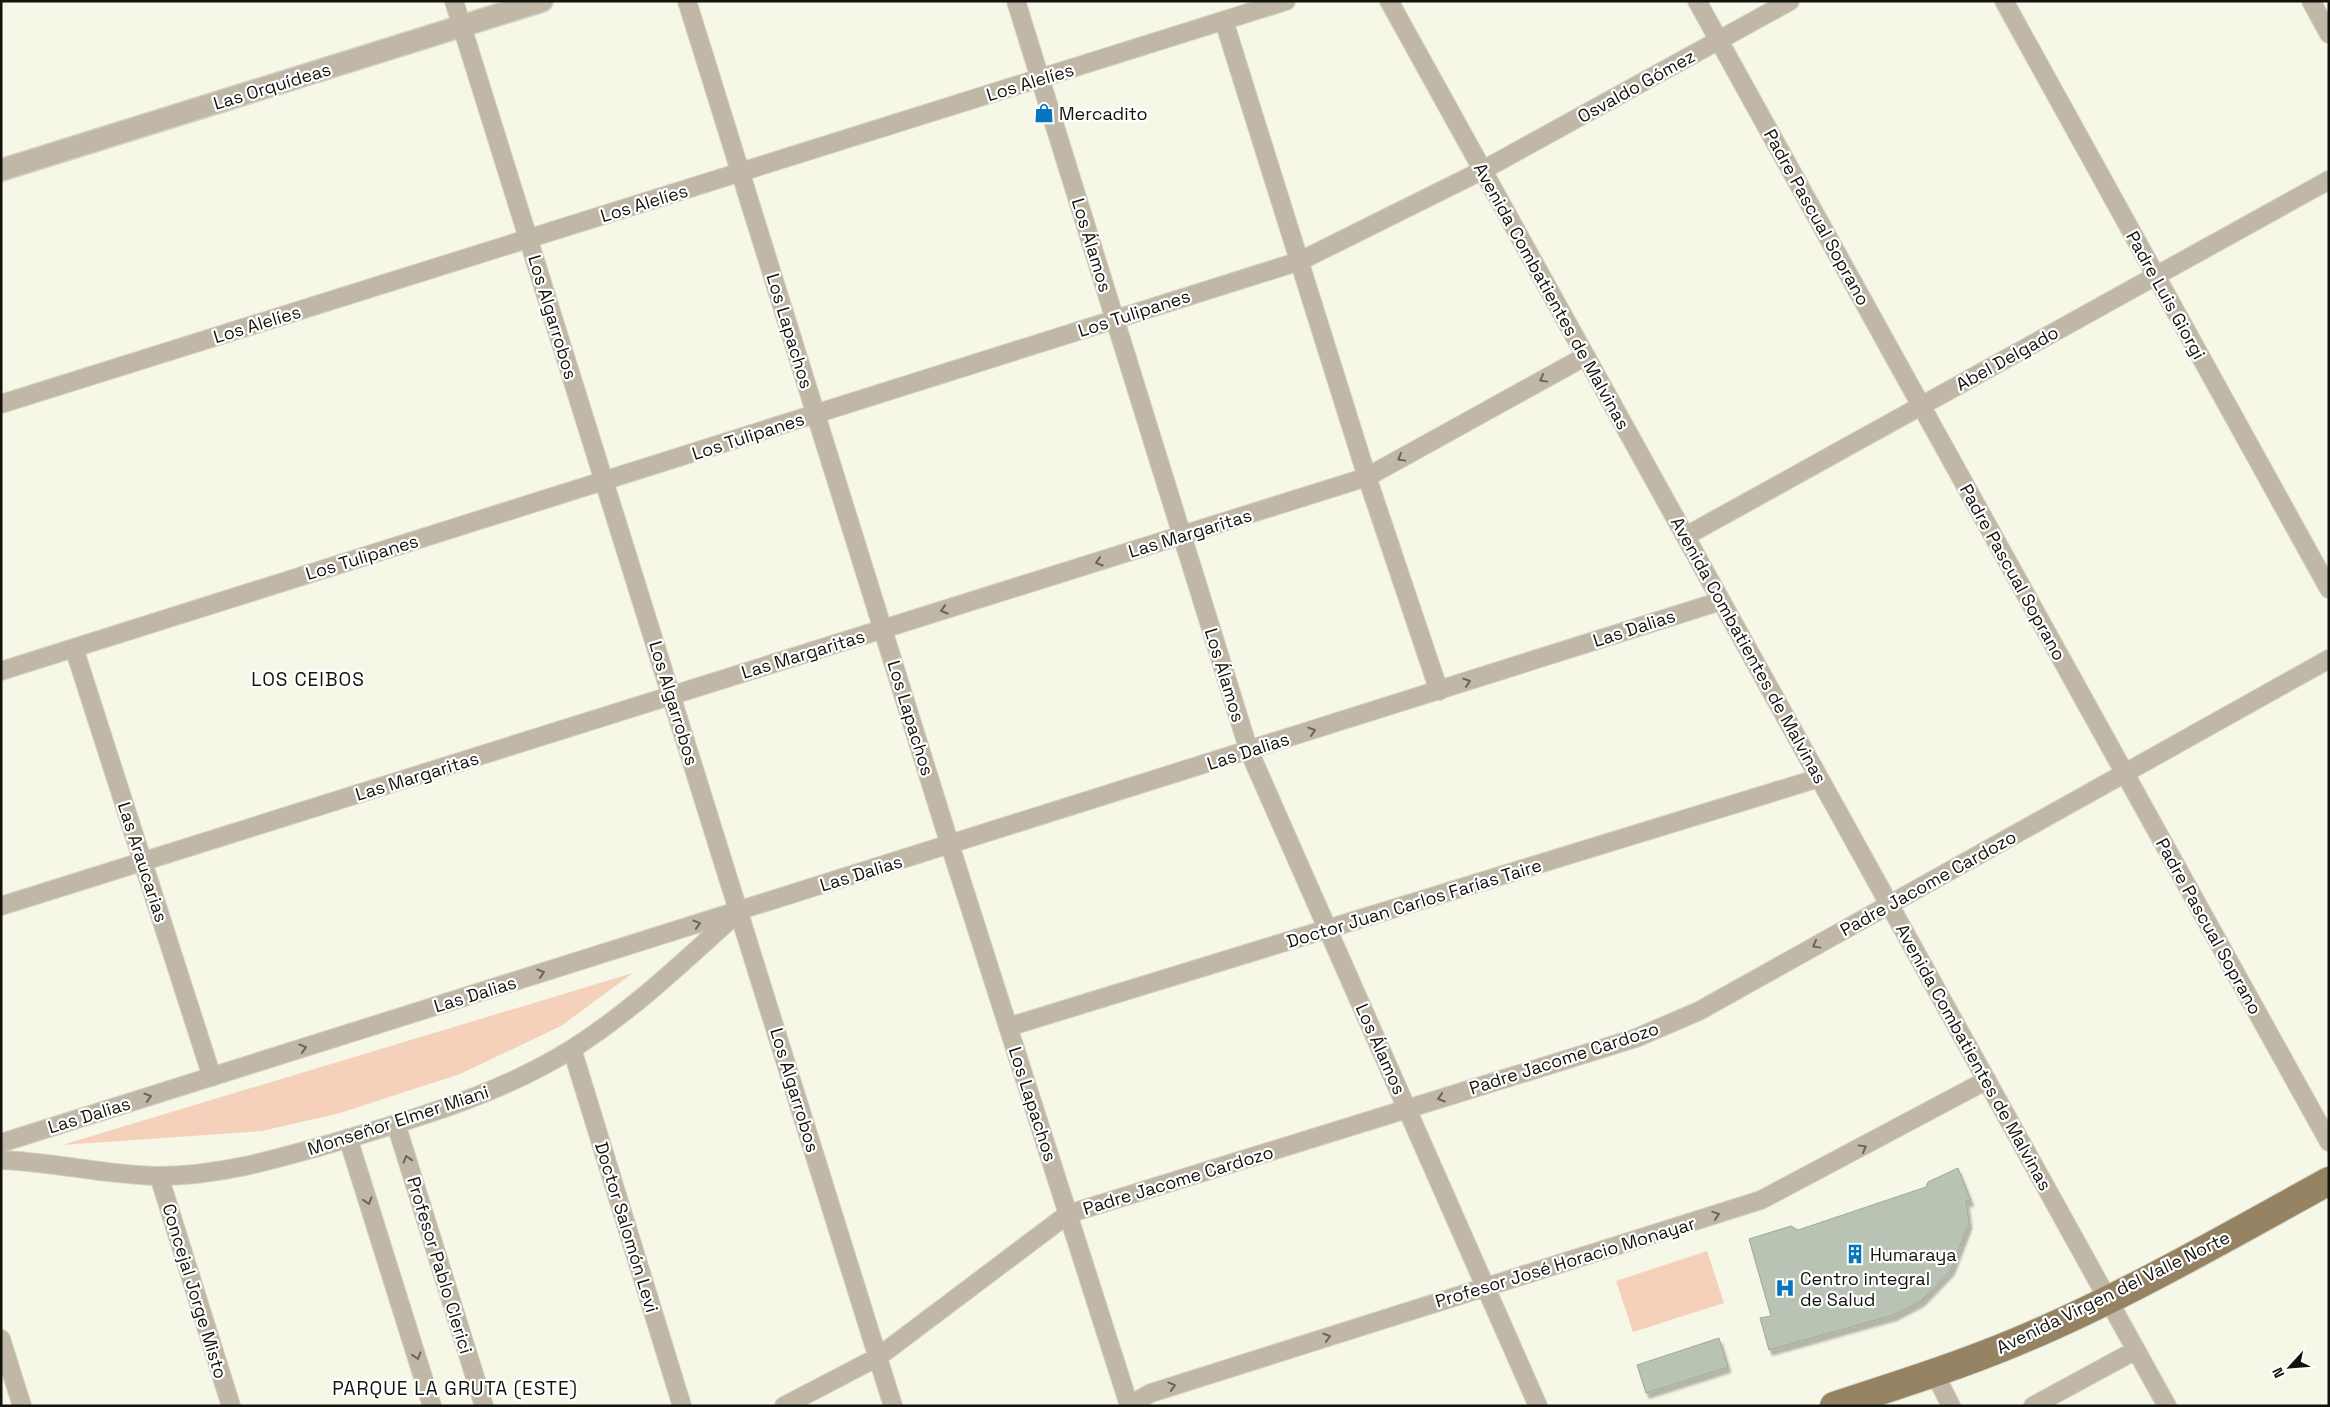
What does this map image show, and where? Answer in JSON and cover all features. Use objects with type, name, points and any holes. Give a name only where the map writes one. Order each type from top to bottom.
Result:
[{"type":"main road","name":"Avenida Virgen del Valle Norte","points":[[1834,1406],[1935,1374],[2017,1342],[2108,1299],[2329,1180]]},
{"type":"street","name":"Los Algarrobos","points":[[454,1],[893,1406]]},
{"type":"street","name":"Las Orquídeas","points":[[1,170],[542,1]]},
{"type":"street","name":"Los Lapachos","points":[[687,1],[950,845],[1128,1405]]},
{"type":"street","name":"Los Álamos","points":[[1016,1],[1249,751],[1538,1406]]},
{"type":"street","name":"Los Alelíes","points":[[1,404],[1286,1]]},
{"type":"street","name":"Padre Pascual Soprano","points":[[1697,1],[2329,1142]]},
{"type":"street","name":"Osvaldo Gómez","points":[[1483,170],[1790,1]]},
{"type":"street","name":"Padre Luis Giorgi","points":[[2004,1],[2329,588]]},
{"type":"street","points":[[2311,1],[2329,34]]},
{"type":"street","name":"Avenida Combatientes de Malvinas","points":[[1394,3],[1483,170],[2167,1406]]},
{"type":"street","points":[[1224,21],[1368,477],[1439,691]]},
{"type":"street","name":"Los Tulipanes","points":[[1,671],[1300,261],[1483,170]]},
{"type":"street","name":"Abel Delgado","points":[[1686,536],[2329,180]]},
{"type":"street","name":"Las Margaritas","points":[[1,906],[1368,477],[1586,356]]},
{"type":"street","name":"Las Dalias","points":[[1,1143],[1721,601]]},
{"type":"street","name":"Las Araucarias","points":[[74,648],[212,1076]]},
{"type":"street","name":"Padre Jacome Cardozo","points":[[784,1406],[878,1357],[1068,1214],[1636,1038],[1699,1011],[2329,659]]},
{"type":"street","name":"Doctor Juan Carlos Farías Taire","points":[[1008,1027],[1819,778]]},
{"type":"street","name":"Monseñor Elmer Miani","points":[[1,1160],[96,1172],[159,1176],[233,1169],[275,1160],[461,1104],[505,1084],[572,1049],[647,995],[739,911]]},
{"type":"street","name":"Doctor Salomón Levi","points":[[572,1049],[682,1406]]},
{"type":"street","name":"Profesor José Horacio Monayar","points":[[1128,1405],[1151,1393],[1762,1200],[1987,1080]]},
{"type":"street","name":"Profesor Pablo Clerici","points":[[396,1124],[484,1406]]},
{"type":"street","points":[[348,1138],[432,1406]]},
{"type":"street","name":"Concejal Jorge Misto","points":[[159,1176],[231,1406]]},
{"type":"street","points":[[1,1338],[22,1406]]},
{"type":"street","points":[[2034,1406],[2136,1350]]},
{"type":"street","points":[[1935,1374],[1951,1406]]},
{"type":"shaded area","points":[[633,973],[561,1026],[460,1074],[340,1113],[262,1131],[62,1145]]},
{"type":"shaded area","points":[[1707,1251],[1724,1303],[1633,1332],[1616,1281]]},
{"type":"building","name":"Humaraya","points":[[1958,1168],[1971,1201],[1966,1201],[1969,1223],[1951,1270],[1921,1301],[1894,1315],[1769,1350],[1760,1318],[1771,1316],[1749,1239],[1791,1226],[1798,1230],[1926,1187],[1928,1182]]},
{"type":"building","points":[[1719,1338],[1728,1367],[1646,1393],[1637,1365]]},
{"type":"place","name":"Mercadito","points":[[1044,113]]},
{"type":"place","name":"Humaraya","points":[[1855,1254]]},
{"type":"place","name":"Centro integral de Salud","points":[[1785,1288]]},
{"type":"district","name":"LOS CEIBOS","points":[[308,679]]},
{"type":"district","name":"PARQUE LA GRUTA (ESTE)","points":[[455,1388]]}]
